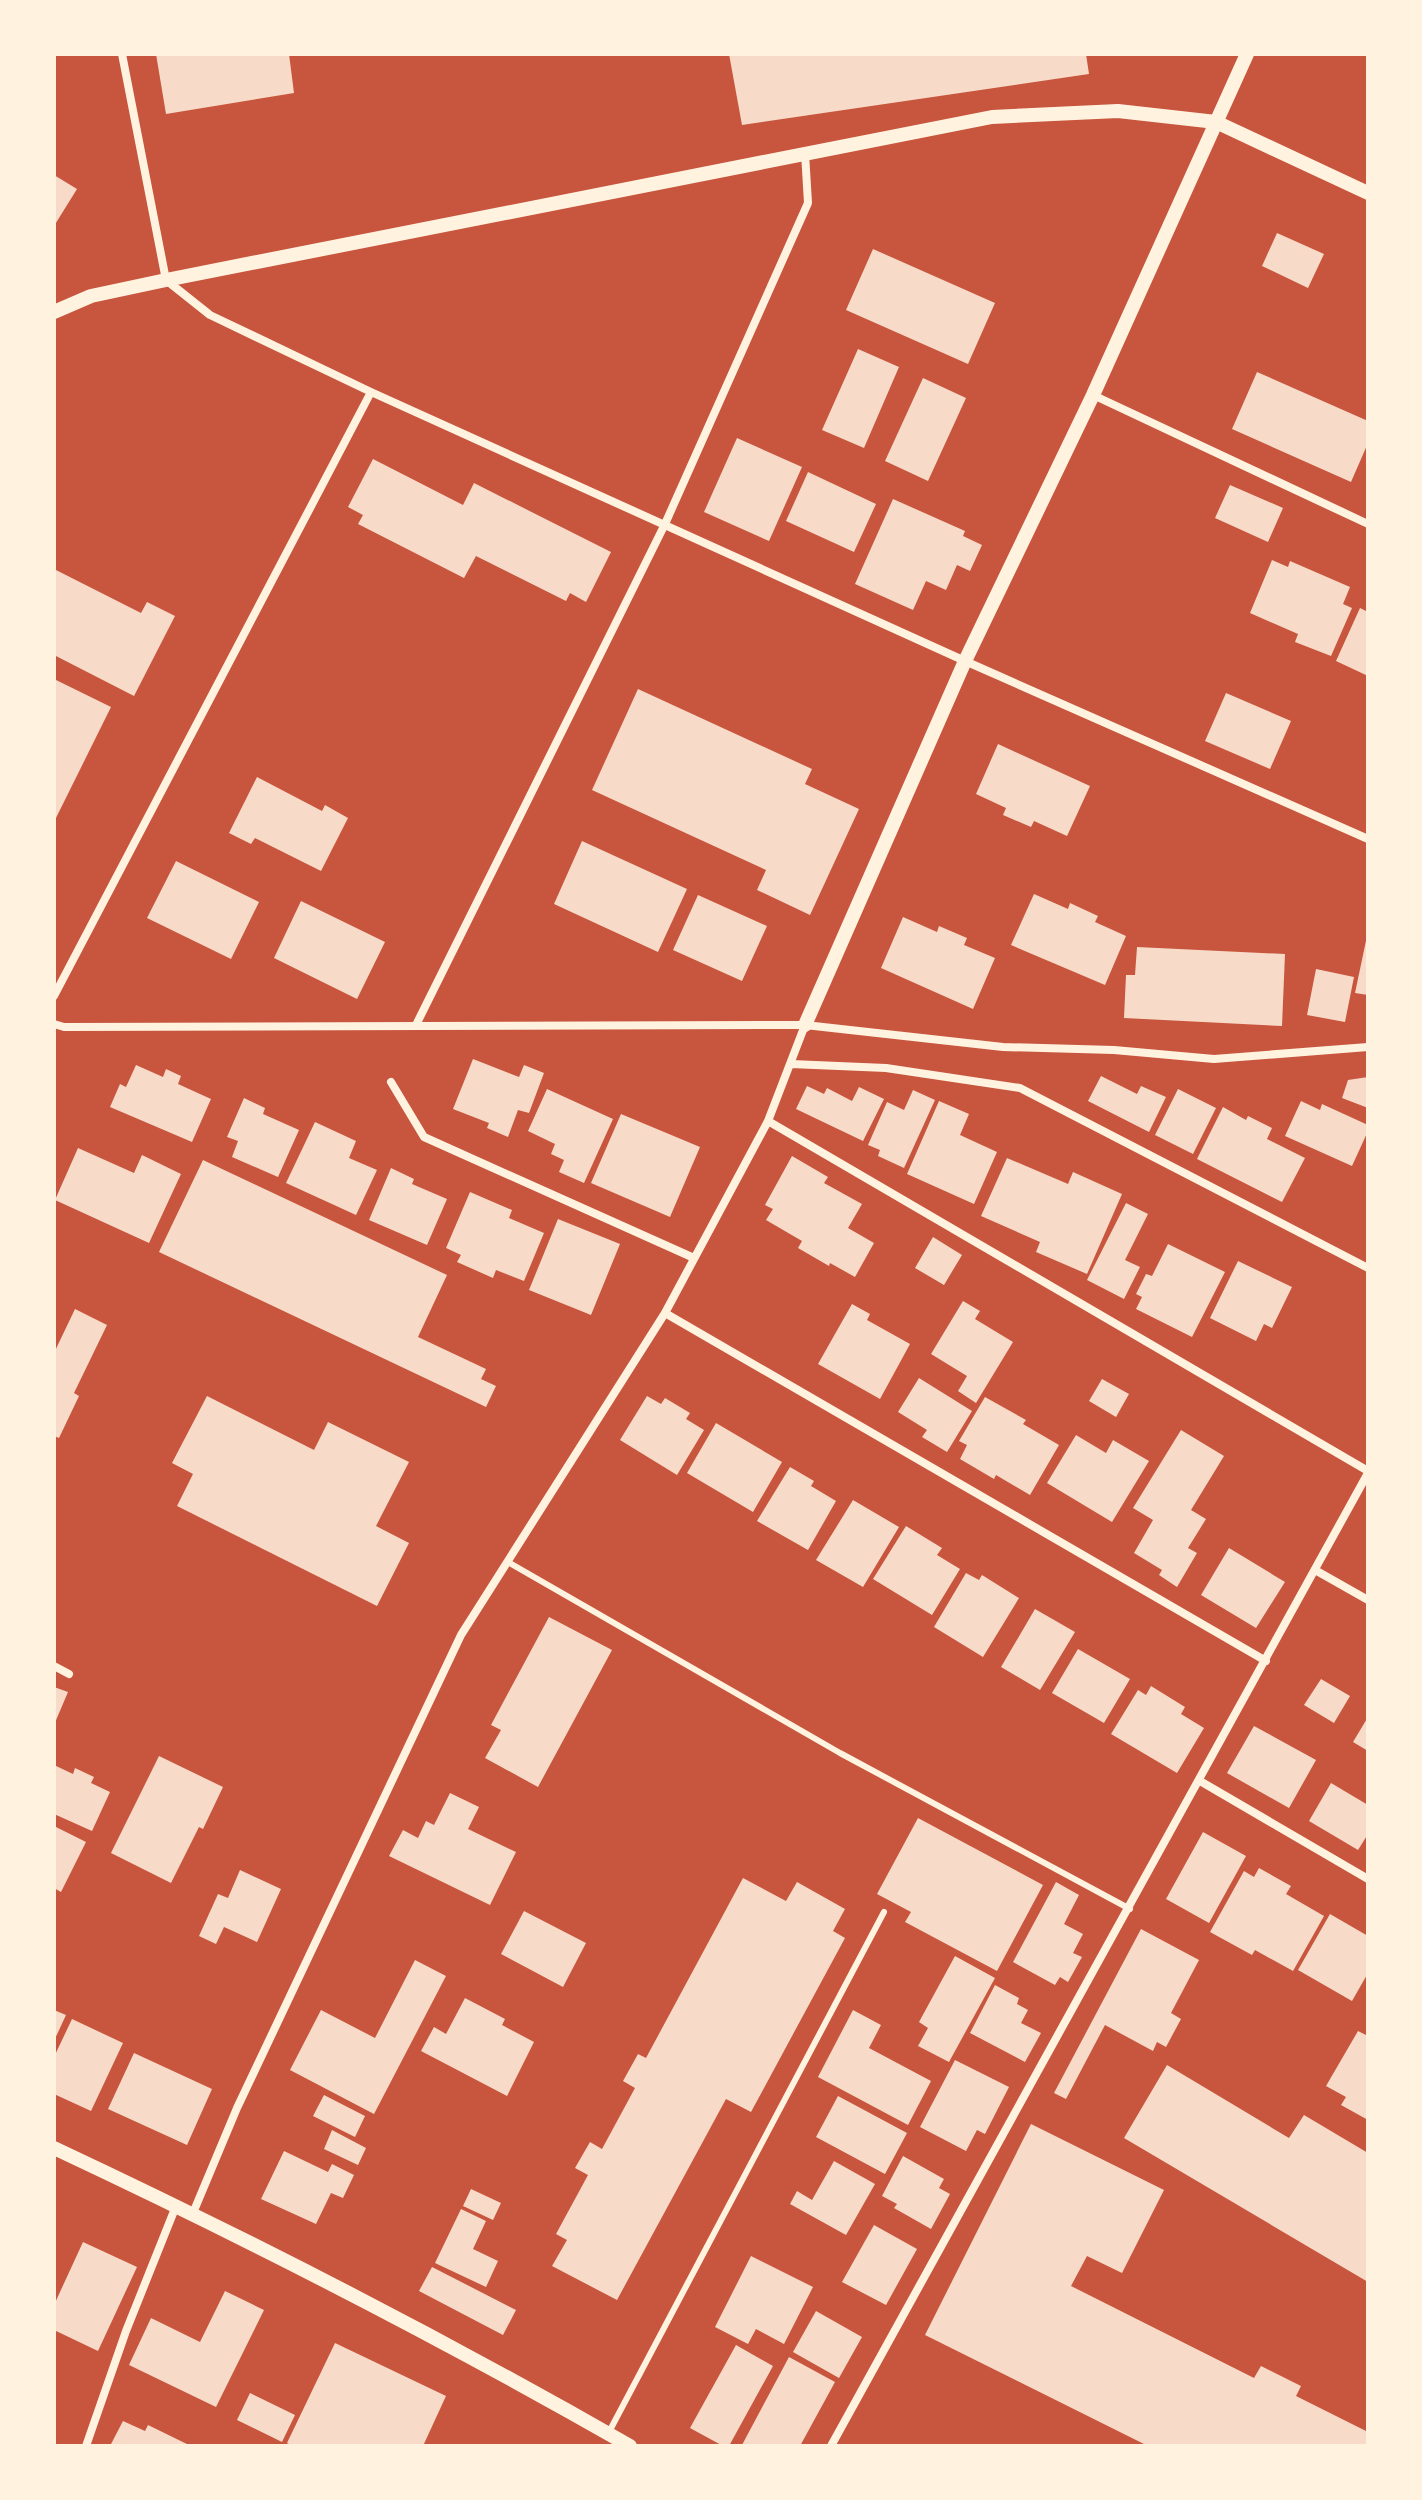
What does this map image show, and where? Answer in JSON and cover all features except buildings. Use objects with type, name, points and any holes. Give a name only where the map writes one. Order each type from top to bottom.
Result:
[{"type":"street","points":[[122,54],[166,280],[210,315],[371,392],[965,661],[1368,839]]},
{"type":"street","points":[[193,2213],[237,2108],[461,1635],[665,1313],[768,1121],[805,1025],[965,661],[1093,395],[1247,54]]},
{"type":"street","points":[[54,312],[91,296],[166,280],[992,117],[1118,111],[1216,122],[1368,193]]},
{"type":"street","points":[[416,1025],[665,524],[808,203],[805,153]]},
{"type":"street","points":[[54,996],[371,392]]},
{"type":"street","points":[[1093,395],[1368,524]]},
{"type":"street","points":[[54,1024],[64,1027],[805,1025],[1003,1047],[1114,1050],[1214,1059],[1368,1047]]},
{"type":"street","points":[[791,1064],[886,1068],[1020,1088],[1368,1268]]},
{"type":"street","points":[[391,1082],[424,1137],[694,1258]]},
{"type":"street","points":[[768,1121],[1368,1472],[1130,1909],[831,2446]]},
{"type":"street","points":[[665,1313],[1266,1661]]},
{"type":"street","points":[[1315,1570],[1368,1600]]},
{"type":"street","points":[[54,1666],[69,1674]]},
{"type":"street","points":[[1200,1781],[1368,1879]]},
{"type":"street","points":[[54,2148],[193,2213],[525,2386],[630,2446]]},
{"type":"street","points":[[86,2446],[126,2331],[176,2206]]},
{"type":"lane","points":[[508,1562],[840,1753],[1130,1909]]},
{"type":"lane","points":[[608,2433],[884,1912]]}]
